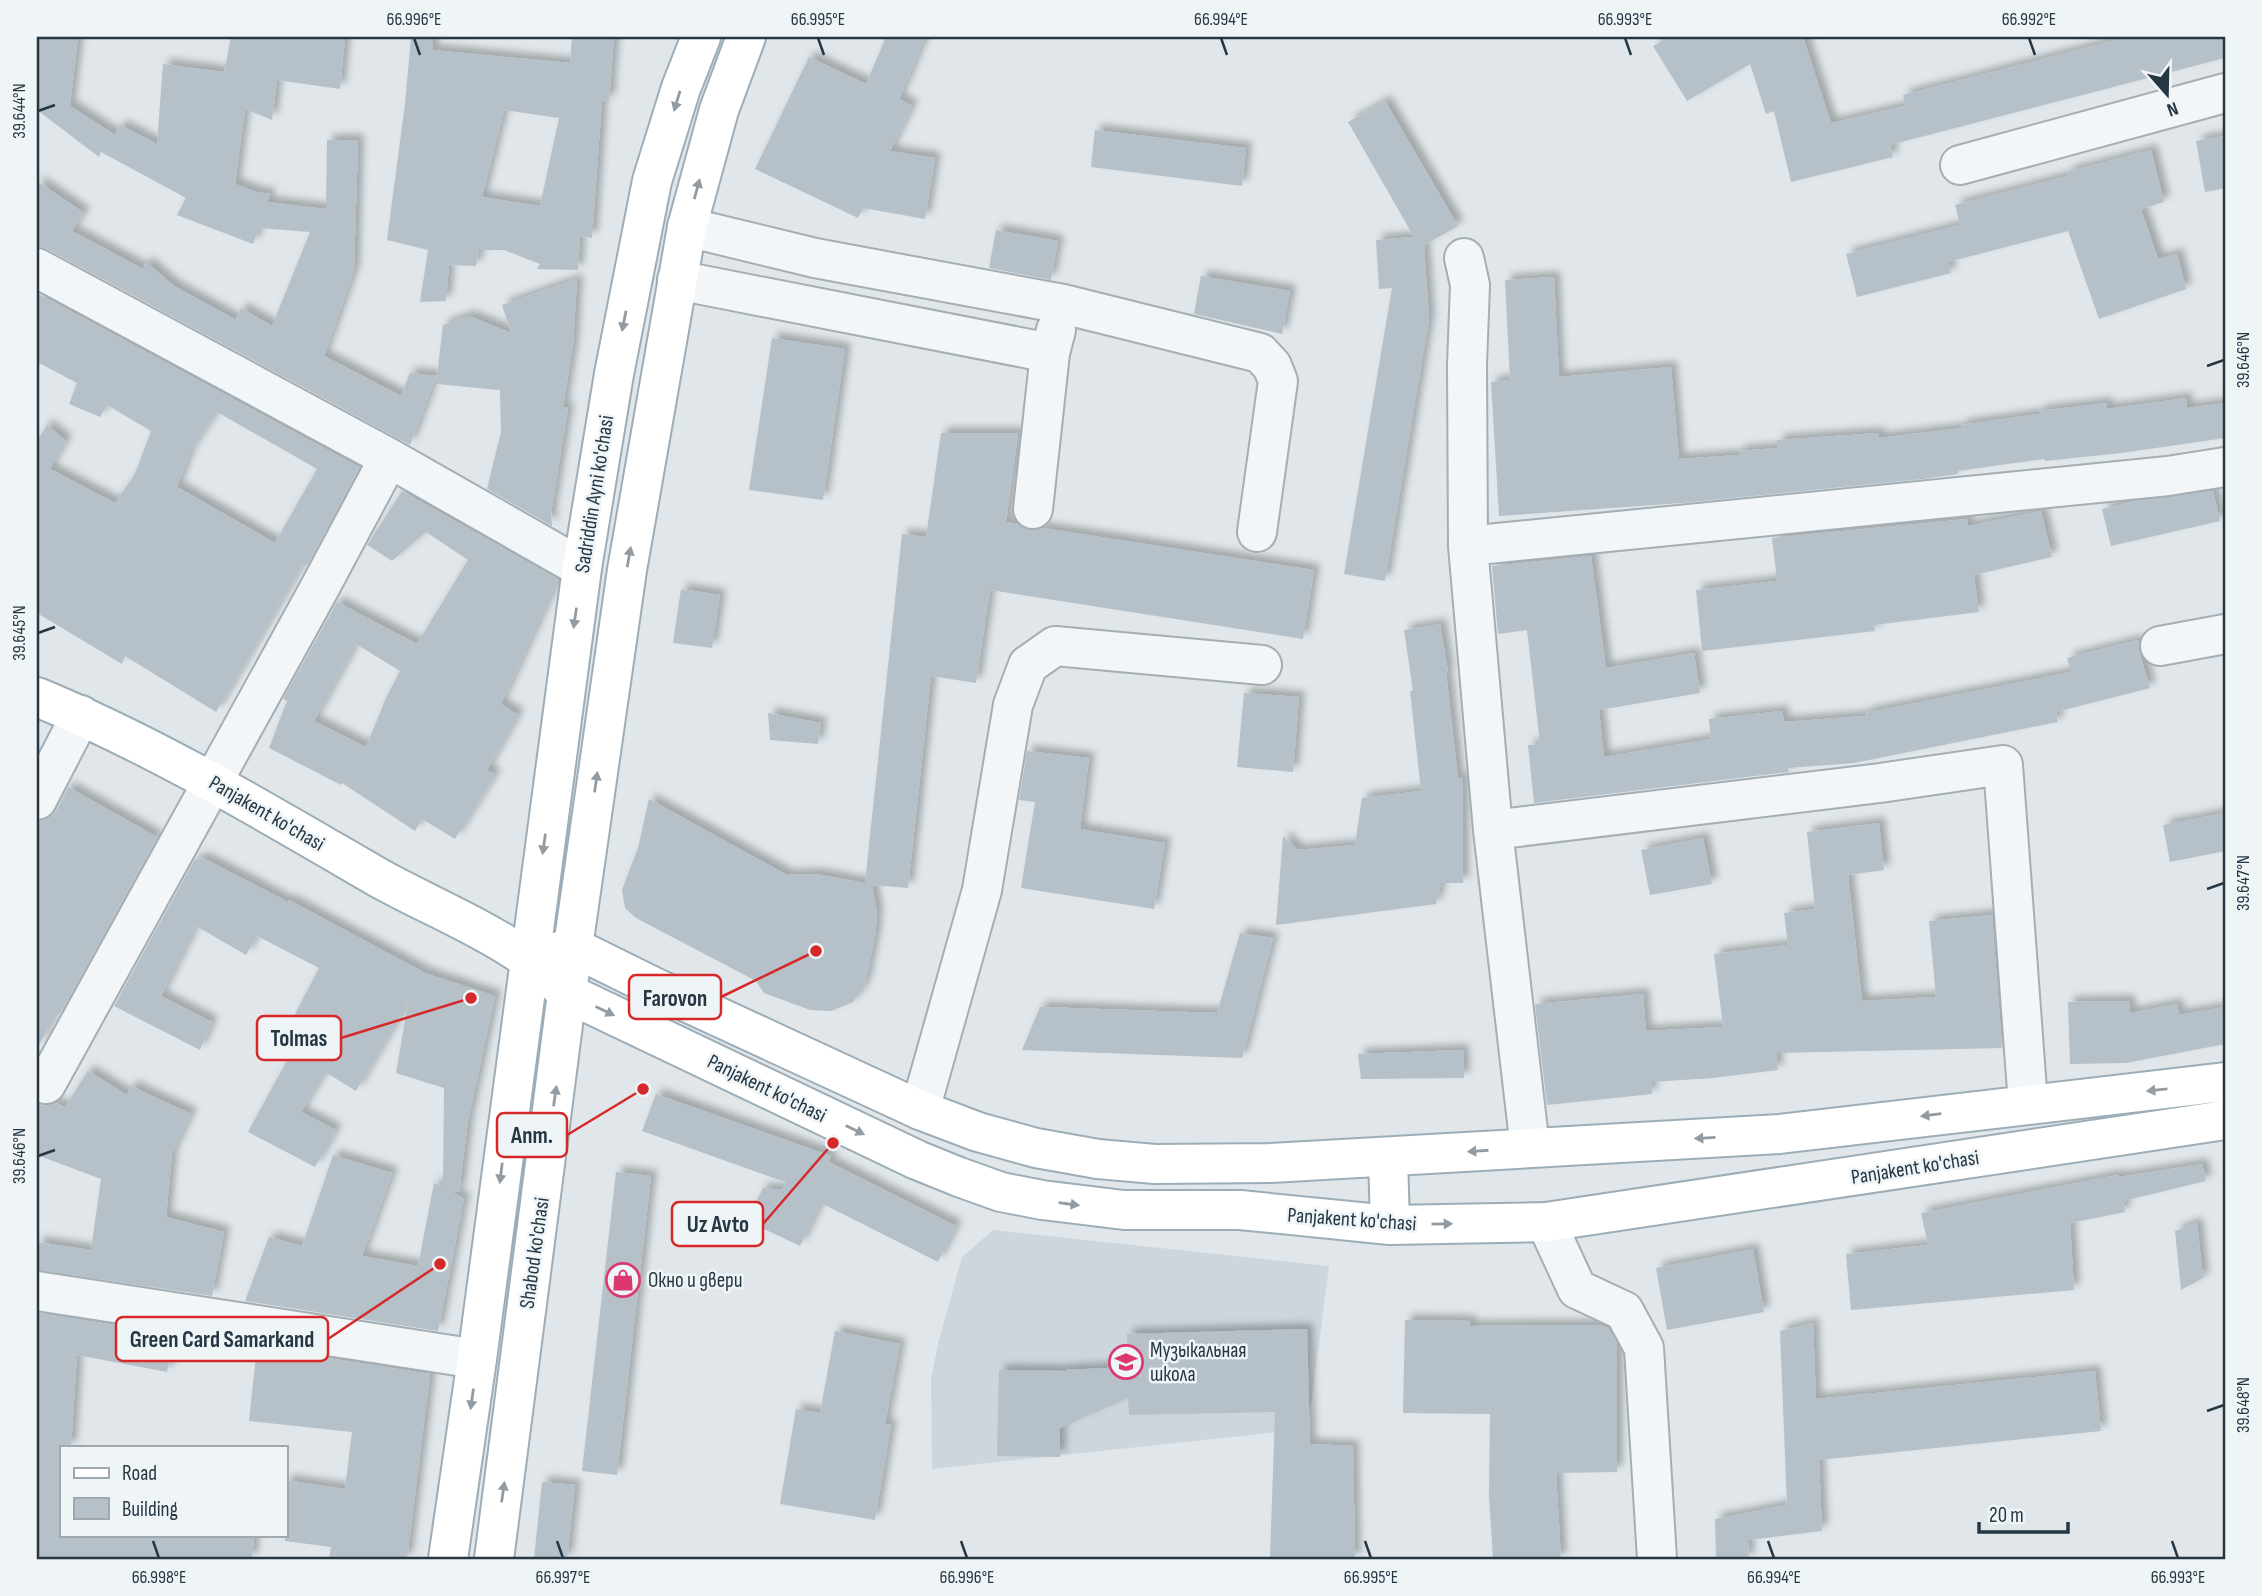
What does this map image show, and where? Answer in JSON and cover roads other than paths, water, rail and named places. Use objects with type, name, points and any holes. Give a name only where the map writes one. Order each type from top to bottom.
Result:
[{"type":"main road","name":"Sadriddin Ayni ko'chasi","points":[[529,960],[582,568],[616,360],[652,181],[681,88],[701,37]]},
{"type":"main road","points":[[529,960],[573,947],[627,570],[687,227],[719,110],[746,37]]},
{"type":"main road","name":"Panjakent ko'chasi","points":[[37,697],[81,715],[212,781],[399,889],[498,940],[529,960],[569,993],[917,1160],[1001,1192],[1042,1200],[1124,1210],[1240,1210],[1390,1225],[1546,1222],[2225,1120]]},
{"type":"main road","name":"Shabod ko'chasi","points":[[494,1559],[573,947]]},
{"type":"main road","name":"Panjakent ko'chasi","points":[[573,947],[920,1110],[978,1132],[1024,1145],[1098,1159],[1155,1164],[1388,1157],[1780,1134],[2225,1082]]},
{"type":"main road","name":"Shabod ko'chasi","points":[[448,1559],[529,960]]},
{"type":"main road","points":[[1388,1157],[1390,1225]]},
{"type":"street","points":[[1960,165],[2225,93]]},
{"type":"street","points":[[687,227],[815,258],[1063,304],[1260,353],[1272,366],[1278,382],[1257,532]]},
{"type":"street","points":[[1465,258],[1470,285],[1467,365],[1468,545],[1493,830],[1530,1147]]},
{"type":"street","points":[[37,268],[388,457],[582,568]]},
{"type":"street","points":[[677,280],[1050,354]]},
{"type":"street","points":[[1033,509],[1050,354],[1063,304]]},
{"type":"street","points":[[46,1084],[318,591],[388,457]]},
{"type":"street","points":[[1468,545],[2168,476],[2225,467]]},
{"type":"street","points":[[2160,646],[2225,634]]},
{"type":"street","points":[[920,1110],[982,890],[1013,705],[1028,665],[1055,646],[1262,666]]},
{"type":"street","points":[[37,800],[81,715]]},
{"type":"street","points":[[1493,830],[1880,783],[2003,765],[2028,1104]]},
{"type":"street","points":[[1546,1222],[1577,1289],[1624,1311],[1644,1348],[1657,1559]]},
{"type":"street","points":[[37,1291],[477,1359]]},
{"type":"place","name":"Farovon","points":[[816,951]]},
{"type":"place","name":"Tolmas","points":[[471,998]]},
{"type":"place","name":"Апт.","points":[[643,1089]]},
{"type":"place","name":"Uz Avto","points":[[833,1143]]},
{"type":"place","name":"Green Card Samarkand","points":[[440,1264]]},
{"type":"place","name":"Окно и двери","points":[[623,1280]]},
{"type":"place","name":"Музыкальная школа","points":[[1126,1362]]}]
